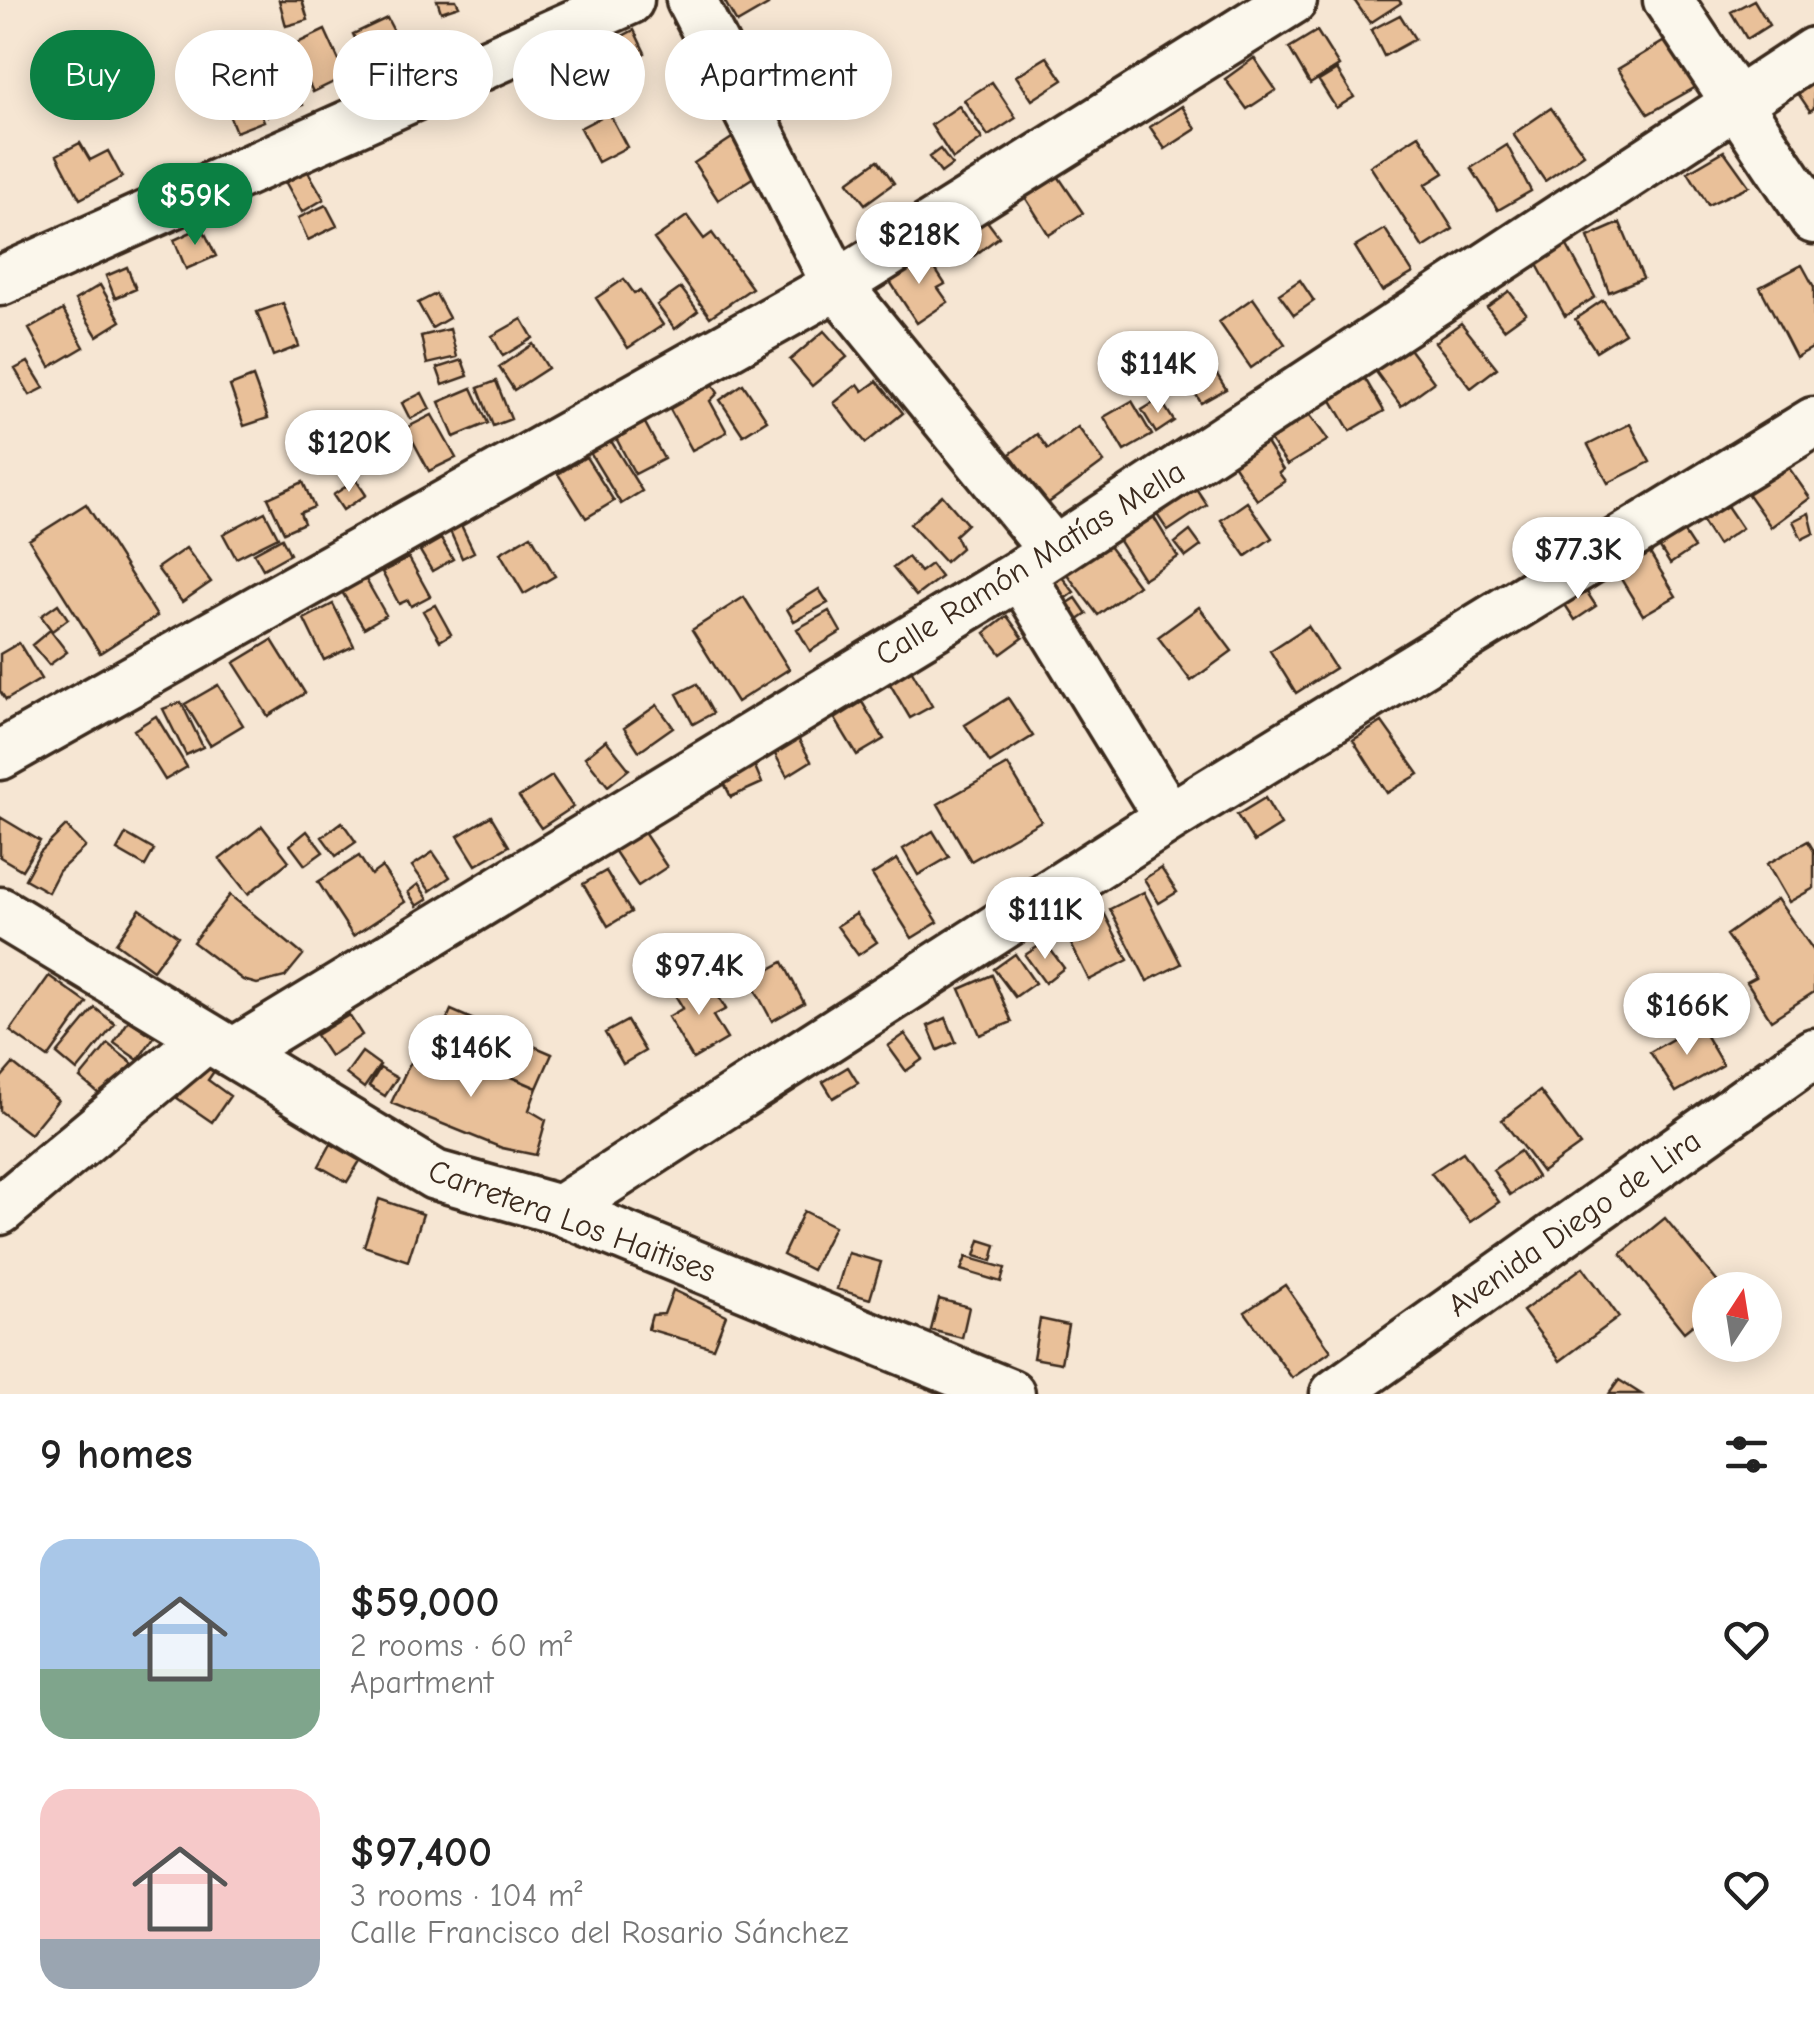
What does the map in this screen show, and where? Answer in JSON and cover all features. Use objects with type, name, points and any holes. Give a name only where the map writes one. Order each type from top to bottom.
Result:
[{"type":"street","points":[[0,281],[629,0]]},
{"type":"street","points":[[692,0],[837,285],[1037,563],[1169,818]]},
{"type":"street","points":[[0,754],[837,285],[1292,0]]},
{"type":"street","points":[[1668,0],[1814,219]]},
{"type":"street","name":"Calle Ramón Matías Mella","points":[[0,1210],[220,1045],[1037,563],[1814,52]]},
{"type":"street","points":[[560,1210],[1169,818],[1814,422]]},
{"type":"street","name":"Carretera Los Haitises","points":[[0,912],[435,1174],[560,1210],[1010,1394]]},
{"type":"street","name":"Avenida Diego de Lira","points":[[1335,1394],[1814,1053]]},
{"type":"building","points":[[279,0],[302,0],[308,20],[286,26]]},
{"type":"building","points":[[437,0],[456,0],[459,6],[441,12]]},
{"type":"building","points":[[724,0],[765,0],[768,5],[737,23]]},
{"type":"building","points":[[1354,0],[1399,0],[1401,3],[1370,23]]},
{"type":"building","points":[[1754,0],[1769,25],[1747,39],[1731,12]]},
{"type":"building","points":[[1400,15],[1415,39],[1384,56],[1371,30]]},
{"type":"building","points":[[387,18],[393,30],[362,30]]},
{"type":"building","points":[[325,30],[333,48],[333,82],[313,92],[313,36]]},
{"type":"building","points":[[1317,31],[1339,66],[1310,84],[1289,48]]},
{"type":"building","points":[[1668,39],[1696,87],[1648,114],[1618,69]]},
{"type":"building","points":[[1047,57],[1063,80],[1032,100],[1016,76]]},
{"type":"building","points":[[1254,58],[1276,90],[1247,109],[1225,79]]},
{"type":"building","points":[[1337,70],[1354,97],[1336,108],[1319,81]]},
{"type":"building","points":[[1814,74],[1814,108],[1810,111],[1793,86]]},
{"type":"building","points":[[992,82],[1016,118],[988,136],[964,100]]},
{"type":"building","points":[[959,106],[982,139],[953,159],[931,125]]},
{"type":"building","points":[[1182,106],[1196,129],[1165,149],[1150,127]]},
{"type":"building","points":[[1551,108],[1584,154],[1545,181],[1513,134]]},
{"type":"building","points":[[231,120],[264,120],[264,121],[236,132]]},
{"type":"building","points":[[595,120],[613,120],[627,147],[598,162],[580,128]]},
{"type":"building","points":[[1419,135],[1444,173],[1425,185],[1453,229],[1423,248],[1370,166]]},
{"type":"building","points":[[732,138],[757,175],[718,200],[694,163]]},
{"type":"building","points":[[80,143],[90,160],[108,151],[122,177],[80,199],[57,155]]},
{"type":"building","points":[[1507,145],[1531,191],[1498,210],[1471,168]]},
{"type":"building","points":[[940,149],[952,165],[941,173],[929,157]]},
{"type":"building","points":[[1724,151],[1749,186],[1708,205],[1688,172]]},
{"type":"building","points":[[878,160],[894,183],[865,204],[848,182]]},
{"type":"building","points":[[307,170],[324,199],[302,212],[286,183]]},
{"type":"building","points":[[1058,176],[1083,213],[1049,235],[1025,197]]},
{"type":"building","points":[[326,205],[337,226],[308,240],[298,218]]},
{"type":"building","points":[[687,216],[704,239],[712,233],[752,288],[710,317],[654,239]]},
{"type":"building","points":[[984,217],[999,237],[971,258],[956,239]]},
{"type":"building","points":[[1620,223],[1643,278],[1609,292],[1588,237]]},
{"type":"building","points":[[202,227],[216,256],[186,269],[174,240]]},
{"type":"building","points":[[1385,229],[1413,273],[1382,291],[1355,247]]},
{"type":"building","points":[[1565,242],[1595,297],[1565,316],[1534,259]]},
{"type":"building","points":[[924,252],[945,284],[938,288],[948,302],[917,323],[887,277]]},
{"type":"building","points":[[1802,265],[1814,287],[1814,347],[1796,357],[1760,287]]},
{"type":"building","points":[[127,267],[136,289],[115,298],[106,276]]},
{"type":"building","points":[[624,279],[634,293],[640,291],[663,325],[628,348],[596,298]]},
{"type":"building","points":[[1300,280],[1314,301],[1294,315],[1279,294]]},
{"type":"building","points":[[100,285],[121,321],[97,336],[75,300]]},
{"type":"building","points":[[681,288],[698,311],[675,329],[657,305]]},
{"type":"building","points":[[1509,291],[1526,313],[1504,329],[1487,307]]},
{"type":"building","points":[[436,294],[449,318],[432,328],[418,303]]},
{"type":"building","points":[[1253,298],[1285,344],[1251,368],[1219,322]]},
{"type":"building","points":[[1603,300],[1625,333],[1596,351],[1575,319]]},
{"type":"building","points":[[283,303],[299,346],[273,356],[257,312]]},
{"type":"building","points":[[63,310],[84,347],[50,367],[29,329]]},
{"type":"building","points":[[522,319],[533,338],[503,356],[492,336]]},
{"type":"building","points":[[1461,323],[1497,368],[1471,388],[1435,342]]},
{"type":"building","points":[[450,329],[457,357],[427,364],[421,336]]},
{"type":"building","points":[[824,331],[847,357],[812,386],[790,360]]},
{"type":"building","points":[[533,344],[548,368],[514,390],[499,367]]},
{"type":"building","points":[[1407,346],[1434,382],[1401,406],[1374,369]]},
{"type":"building","points":[[1205,355],[1226,389],[1201,403],[1181,369]]},
{"type":"building","points":[[462,360],[468,376],[443,385],[437,368]]},
{"type":"building","points":[[28,362],[44,388],[30,395],[15,369]]},
{"type":"building","points":[[253,377],[268,418],[244,426],[230,386]]},
{"type":"building","points":[[1364,377],[1384,411],[1350,431],[1330,397]]},
{"type":"building","points":[[709,378],[718,393],[710,401],[727,432],[692,450],[666,402]]},
{"type":"building","points":[[496,381],[511,419],[493,426],[478,388]]},
{"type":"building","points":[[877,381],[903,413],[866,443],[834,403],[858,384],[863,391]]},
{"type":"building","points":[[743,384],[767,420],[743,435],[720,400]]},
{"type":"building","points":[[472,388],[488,423],[454,437],[439,402]]},
{"type":"building","points":[[422,393],[430,409],[410,419],[402,403]]},
{"type":"building","points":[[1160,399],[1174,421],[1156,433],[1142,410]]},
{"type":"building","points":[[1132,401],[1152,435],[1124,451],[1104,417]]},
{"type":"building","points":[[1307,411],[1328,440],[1287,465],[1268,438]]},
{"type":"building","points":[[432,415],[456,458],[429,471],[406,428]]},
{"type":"building","points":[[645,423],[664,459],[635,474],[616,438]]},
{"type":"building","points":[[1630,424],[1650,462],[1608,483],[1588,445]]},
{"type":"building","points":[[1078,427],[1104,462],[1047,504],[1010,454],[1037,434],[1048,449]]},
{"type":"building","points":[[608,436],[642,491],[621,504],[587,448]]},
{"type":"building","points":[[1266,443],[1283,470],[1279,473],[1285,481],[1257,500],[1233,464]]},
{"type":"building","points":[[586,457],[614,501],[586,518],[558,474]]},
{"type":"building","points":[[1782,458],[1810,498],[1771,527],[1742,486]]},
{"type":"building","points":[[356,480],[366,495],[343,510],[333,495]]},
{"type":"building","points":[[303,482],[314,507],[300,513],[304,523],[284,532],[268,498]]},
{"type":"building","points":[[1195,487],[1207,505],[1168,531],[1156,513]]},
{"type":"building","points":[[942,495],[967,524],[955,535],[961,548],[945,562],[910,524]]},
{"type":"building","points":[[1723,500],[1742,528],[1717,545],[1699,517]]},
{"type":"building","points":[[1247,502],[1272,538],[1246,556],[1221,520]]},
{"type":"building","points":[[86,504],[157,616],[100,653],[29,540]]},
{"type":"building","points":[[1150,511],[1178,557],[1143,579],[1114,533]]},
{"type":"building","points":[[265,512],[278,537],[236,558],[223,534]]},
{"type":"building","points":[[1809,513],[1814,533],[1802,539],[1793,521]]},
{"type":"building","points":[[1677,522],[1694,548],[1670,564],[1653,537]]},
{"type":"building","points":[[461,525],[474,552],[462,558],[450,531]]},
{"type":"building","points":[[1097,530],[1138,585],[1098,615],[1060,565]]},
{"type":"building","points":[[1190,531],[1201,546],[1186,557],[1175,543]]},
{"type":"building","points":[[531,535],[555,576],[524,594],[500,553]]},
{"type":"building","points":[[282,538],[290,554],[263,569],[254,553]]},
{"type":"building","points":[[441,539],[453,559],[432,571],[420,551]]},
{"type":"building","points":[[1643,542],[1676,596],[1643,615],[1610,561]]},
{"type":"building","points":[[186,548],[211,582],[182,602],[157,568]]},
{"type":"building","points":[[908,557],[920,572],[931,564],[941,577],[916,596],[893,568]]},
{"type":"building","points":[[409,558],[430,596],[411,606],[408,600],[399,604],[382,572]]},
{"type":"building","points":[[1061,576],[1074,592],[1056,605],[1044,589]]},
{"type":"building","points":[[365,578],[386,615],[364,628],[342,592]]},
{"type":"building","points":[[1581,583],[1596,606],[1575,620],[1560,597]]},
{"type":"building","points":[[819,589],[828,603],[794,621],[787,609]]},
{"type":"building","points":[[744,597],[789,669],[737,702],[692,630]]},
{"type":"building","points":[[1076,598],[1087,614],[1068,627],[1057,610]]},
{"type":"building","points":[[58,604],[68,619],[52,631],[41,616]]},
{"type":"building","points":[[333,604],[354,646],[324,660],[304,619]]},
{"type":"building","points":[[435,605],[451,634],[440,641],[423,611]]},
{"type":"building","points":[[1199,607],[1232,651],[1191,681],[1158,637]]},
{"type":"building","points":[[829,611],[841,632],[810,651],[797,629]]},
{"type":"building","points":[[1007,616],[1023,638],[1001,654],[985,633]]},
{"type":"building","points":[[1308,626],[1335,668],[1296,693],[1270,651]]},
{"type":"building","points":[[50,630],[67,652],[49,665],[32,645]]},
{"type":"building","points":[[272,640],[305,693],[268,716],[234,663]]},
{"type":"building","points":[[19,643],[41,679],[6,700],[0,691],[0,654]]},
{"type":"building","points":[[909,666],[932,706],[910,718],[887,679]]},
{"type":"building","points":[[697,684],[713,713],[693,724],[677,694]]},
{"type":"building","points":[[218,685],[243,725],[210,745],[185,704]]},
{"type":"building","points":[[1008,698],[1033,736],[990,763],[965,725]]},
{"type":"building","points":[[181,702],[203,747],[186,755],[163,709]]},
{"type":"building","points":[[862,702],[884,739],[857,755],[835,719]]},
{"type":"building","points":[[657,705],[673,727],[639,751],[624,728]]},
{"type":"building","points":[[156,716],[187,767],[165,780],[134,730]]},
{"type":"building","points":[[1382,722],[1419,774],[1387,793],[1353,740]]},
{"type":"building","points":[[795,733],[811,761],[787,776],[771,747]]},
{"type":"building","points":[[606,740],[629,769],[608,786],[585,757]]},
{"type":"building","points":[[753,762],[762,783],[731,797],[721,777]]},
{"type":"building","points":[[1008,765],[1041,821],[971,861],[938,804]]},
{"type":"building","points":[[552,776],[573,807],[541,828],[519,797]]},
{"type":"building","points":[[1265,798],[1281,825],[1254,842],[1237,815]]},
{"type":"building","points":[[491,816],[509,846],[476,865],[458,836]]},
{"type":"building","points":[[0,817],[40,841],[22,870],[0,857]]},
{"type":"building","points":[[342,822],[356,842],[336,856],[322,837]]},
{"type":"building","points":[[66,826],[85,847],[59,871],[48,892],[25,879],[40,852]]},
{"type":"building","points":[[262,826],[289,861],[248,894],[220,859]]},
{"type":"building","points":[[307,831],[323,852],[305,865],[290,845]]},
{"type":"building","points":[[643,831],[667,867],[638,886],[614,850]]},
{"type":"building","points":[[933,831],[949,857],[918,875],[903,849]]},
{"type":"building","points":[[126,834],[154,850],[145,866],[117,850]]},
{"type":"building","points":[[1808,841],[1814,851],[1814,888],[1789,902],[1767,864]]},
{"type":"building","points":[[433,852],[450,877],[430,891],[412,866]]},
{"type":"building","points":[[359,856],[371,875],[382,867],[405,902],[353,936],[318,882]]},
{"type":"building","points":[[897,859],[938,922],[912,938],[872,875]]},
{"type":"building","points":[[1161,868],[1177,892],[1159,903],[1144,879]]},
{"type":"building","points":[[606,871],[631,912],[608,926],[583,884]]},
{"type":"building","points":[[418,884],[428,899],[417,906],[408,892]]},
{"type":"building","points":[[1144,892],[1181,964],[1147,981],[1110,909]]},
{"type":"building","points":[[230,895],[303,955],[285,977],[257,984],[243,980],[193,942]]},
{"type":"building","points":[[1777,899],[1814,951],[1814,992],[1771,1020],[1747,982],[1756,977],[1726,935]]},
{"type":"building","points":[[1098,901],[1128,960],[1089,980],[1059,920]]},
{"type":"building","points":[[140,909],[178,936],[153,970],[116,943]]},
{"type":"building","points":[[856,914],[877,942],[858,955],[837,926]]},
{"type":"building","points":[[1045,942],[1064,968],[1045,983],[1025,955]]},
{"type":"building","points":[[1015,954],[1035,983],[1015,997],[994,969]]},
{"type":"building","points":[[783,962],[804,1003],[772,1021],[750,980]]},
{"type":"building","points":[[992,975],[1012,1022],[980,1035],[960,989]]},
{"type":"building","points":[[49,976],[87,1003],[48,1058],[10,1031]]},
{"type":"building","points":[[706,976],[726,1009],[713,1016],[727,1039],[693,1059],[668,1017],[683,1008],[675,995]]},
{"type":"building","points":[[95,1008],[115,1024],[77,1071],[57,1054]]},
{"type":"building","points":[[451,1010],[552,1054],[537,1088],[436,1044]]},
{"type":"building","points":[[349,1015],[362,1035],[330,1056],[316,1035]]},
{"type":"building","points":[[946,1018],[956,1042],[938,1050],[928,1026]]},
{"type":"building","points":[[129,1020],[154,1037],[138,1060],[114,1043]]},
{"type":"building","points":[[627,1021],[645,1051],[623,1064],[605,1033]]},
{"type":"building","points":[[1699,1024],[1723,1065],[1676,1092],[1650,1052]]},
{"type":"building","points":[[905,1034],[923,1059],[906,1071],[888,1046]]},
{"type":"building","points":[[429,1043],[537,1088],[529,1110],[546,1120],[536,1155],[502,1148],[391,1103],[409,1065]]},
{"type":"building","points":[[108,1044],[133,1064],[105,1099],[80,1078]]},
{"type":"building","points":[[362,1052],[380,1065],[364,1088],[346,1074]]},
{"type":"building","points":[[203,1061],[215,1070],[208,1080],[230,1096],[212,1122],[177,1098]]},
{"type":"building","points":[[13,1064],[58,1100],[30,1134],[0,1111],[0,1079]]},
{"type":"building","points":[[848,1067],[858,1083],[833,1098],[823,1082]]},
{"type":"building","points":[[380,1068],[397,1078],[385,1096],[369,1086]]},
{"type":"building","points":[[1540,1091],[1580,1145],[1542,1172],[1502,1120]]},
{"type":"building","points":[[331,1144],[360,1161],[347,1182],[319,1166]]},
{"type":"building","points":[[1520,1151],[1537,1177],[1510,1195],[1493,1170]]},
{"type":"building","points":[[1463,1152],[1499,1202],[1470,1222],[1431,1173]]},
{"type":"building","points":[[379,1199],[423,1214],[408,1261],[364,1246]]},
{"type":"building","points":[[804,1211],[834,1226],[812,1270],[783,1255]]},
{"type":"building","points":[[1665,1218],[1709,1272],[1692,1272],[1692,1326],[1684,1332],[1621,1254]]},
{"type":"building","points":[[980,1240],[996,1245],[992,1261],[975,1256]]},
{"type":"building","points":[[848,1253],[881,1262],[870,1299],[837,1289]]},
{"type":"building","points":[[966,1257],[1005,1268],[1001,1282],[961,1270]]},
{"type":"building","points":[[1583,1267],[1619,1317],[1560,1361],[1523,1311]]},
{"type":"building","points":[[1285,1285],[1331,1351],[1292,1378],[1245,1312]]},
{"type":"building","points":[[673,1290],[726,1315],[713,1348],[648,1329],[652,1315],[664,1314]]},
{"type":"building","points":[[939,1299],[969,1307],[962,1338],[931,1330]]},
{"type":"building","points":[[1040,1319],[1068,1325],[1061,1363],[1033,1358]]},
{"type":"building","points":[[1619,1380],[1641,1394],[1609,1394]]}]
